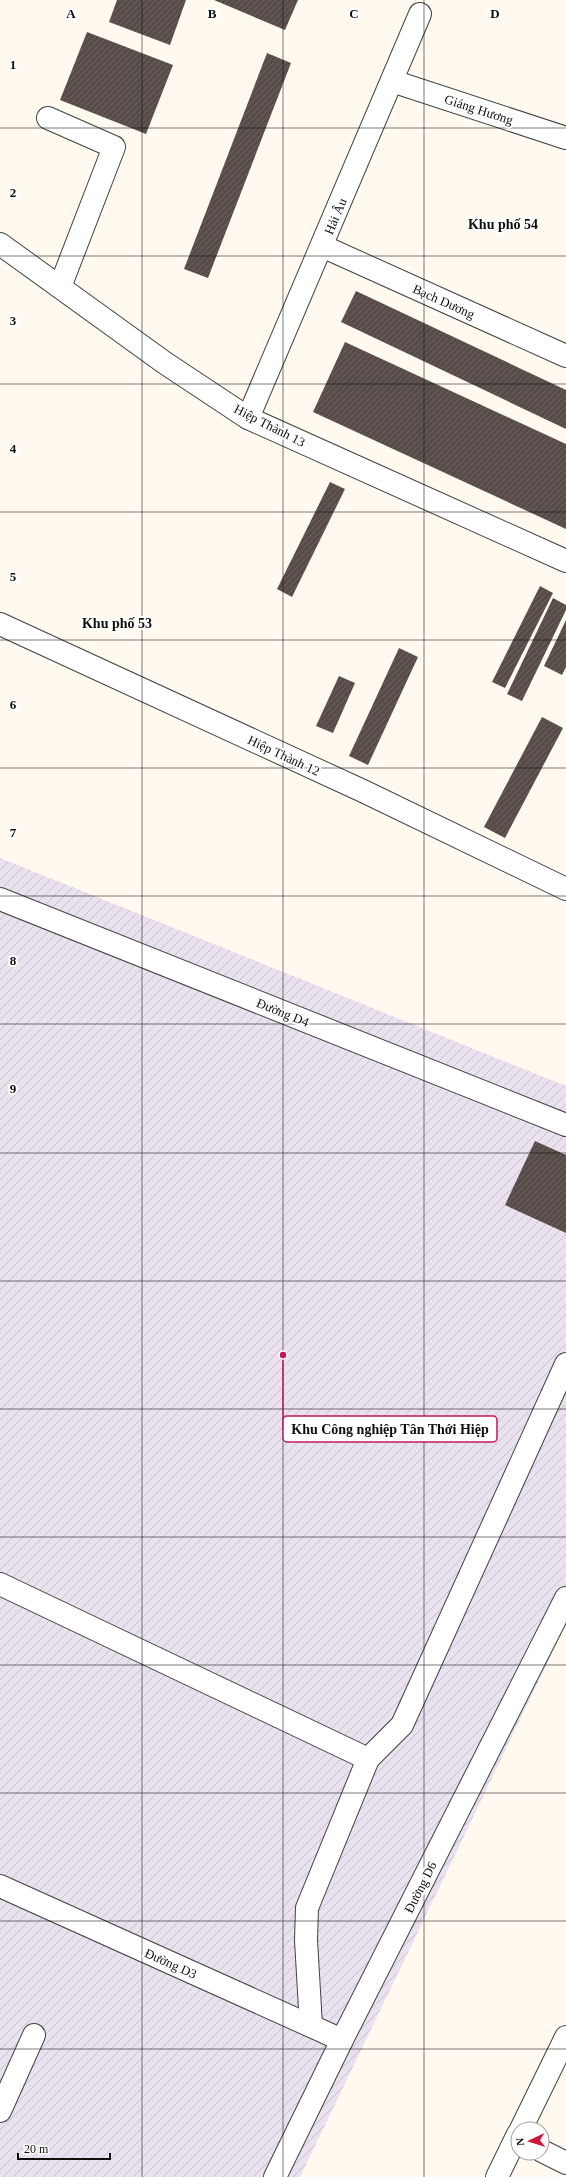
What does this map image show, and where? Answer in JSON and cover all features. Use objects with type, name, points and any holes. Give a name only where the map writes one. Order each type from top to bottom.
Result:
[{"type":"street","name":"Hải Âu","points":[[248,418],[420,14]]},
{"type":"street","name":"Giáng Hương","points":[[392,81],[566,138]]},
{"type":"street","points":[[48,118],[114,147],[60,287]]},
{"type":"street","name":"Hiệp Thành 13","points":[[0,244],[165,363],[248,418],[566,561]]},
{"type":"street","name":"Bạch Dương","points":[[322,246],[565,353]]},
{"type":"street","name":"Hiệp Thành 12","points":[[0,624],[362,791],[566,889]]},
{"type":"street","name":"Đường D4","points":[[0,899],[566,1125]]},
{"type":"street","points":[[311,2026],[306,1940],[307,1908],[368,1759],[402,1725],[566,1364]]},
{"type":"street","points":[[0,1584],[368,1759]]},
{"type":"street","name":"Đường D6","points":[[275,2177],[342,2040],[566,1598]]},
{"type":"street","name":"Đường D3","points":[[0,1886],[342,2040]]},
{"type":"street","points":[[0,2111],[34,2035]]},
{"type":"street","points":[[525,2121],[566,2037]]},
{"type":"street","points":[[497,2177],[510,2151]]},
{"type":"street","points":[[550,2155],[566,2163]]},
{"type":"shaded area","points":[[0,858],[566,1086],[566,1624],[300,2177],[0,2177]]},
{"type":"building","points":[[117,0],[186,0],[170,45],[109,22]]},
{"type":"building","points":[[214,0],[298,0],[285,30]]},
{"type":"building","points":[[87,32],[173,65],[146,134],[60,100]]},
{"type":"building","points":[[267,53],[291,63],[208,278],[184,269]]},
{"type":"building","points":[[356,291],[566,390],[566,429],[341,322]]},
{"type":"building","points":[[345,342],[566,444],[566,529],[313,412]]},
{"type":"building","points":[[330,482],[345,489],[292,597],[277,589]]},
{"type":"building","points":[[540,586],[553,593],[505,688],[492,682]]},
{"type":"building","points":[[553,598],[566,605],[566,610],[522,701],[507,694]]},
{"type":"building","points":[[566,620],[566,667],[562,675],[544,666]]},
{"type":"building","points":[[399,648],[418,657],[368,765],[349,756]]},
{"type":"building","points":[[339,676],[355,683],[333,733],[316,726]]},
{"type":"building","points":[[542,717],[563,728],[505,838],[484,827]]},
{"type":"building","points":[[535,1141],[566,1155],[566,1233],[505,1205]]},
{"type":"place","name":"Khu Công nghiệp Tân Thới Hiệp","points":[[283,1355]]},
{"type":"district","name":"Khu phố 54","points":[[503,224]]},
{"type":"district","name":"Khu phố 53","points":[[117,623]]}]
